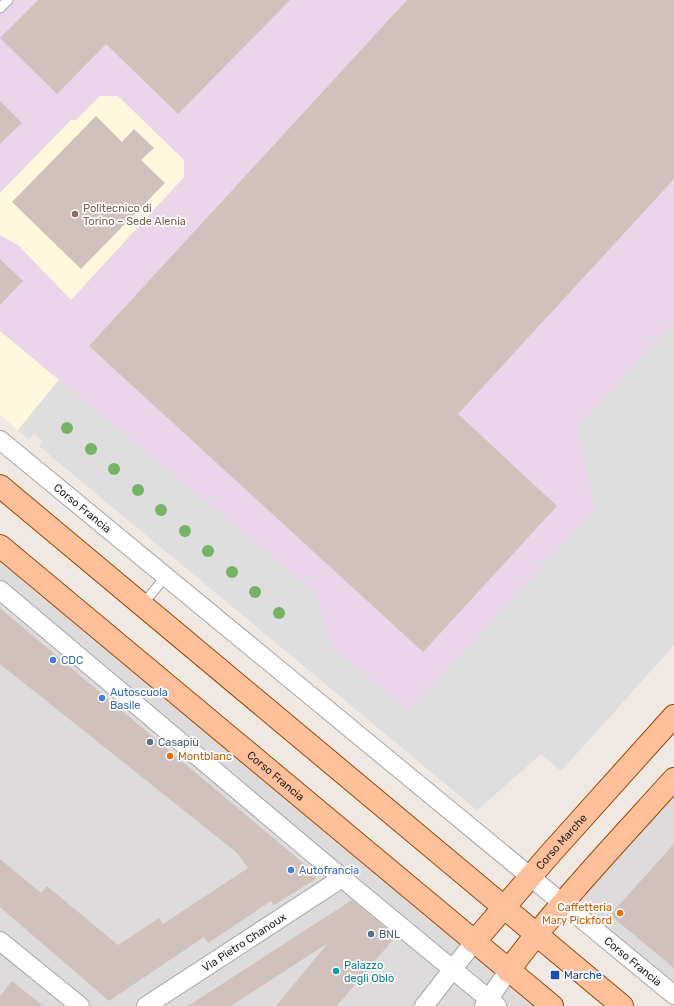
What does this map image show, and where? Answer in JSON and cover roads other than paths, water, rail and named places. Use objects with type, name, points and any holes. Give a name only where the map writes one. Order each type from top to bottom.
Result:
[{"type":"main road","points":[[0,486],[622,1006]]},
{"type":"main road","name":"Corso Francia","points":[[0,546],[508,971],[552,1006]]},
{"type":"main road","name":"Corso Marche","points":[[474,942],[530,876],[674,716]]},
{"type":"main road","points":[[508,971],[535,934],[674,780]]},
{"type":"street","name":"Corso Francia","points":[[0,440],[674,995]]},
{"type":"street","points":[[0,590],[453,970],[490,1004],[508,971]]},
{"type":"street","name":"Via Pietro Chanoux","points":[[146,1006],[342,878]]},
{"type":"street","points":[[0,941],[80,1006]]},
{"type":"street","name":"Corso Marche","points":[[453,970],[474,942]]},
{"type":"street","points":[[424,1006],[453,970]]},
{"type":"lane","points":[[0,8],[8,0]]},
{"type":"lane","points":[[143,604],[166,576]]},
{"type":"place","name":"Politecnico di Torino – Sede Alenia","points":[[75,214]]},
{"type":"place","name":"CDC","points":[[53,660]]},
{"type":"place","name":"Autoscuola Basile","points":[[102,698]]},
{"type":"place","name":"Casapiù","points":[[150,742]]},
{"type":"place","name":"Montblanc","points":[[170,756]]},
{"type":"place","name":"Autofrancia","points":[[291,870]]},
{"type":"place","name":"Caffetteria Mary Pickford","points":[[620,913]]},
{"type":"place","name":"BNL","points":[[371,934]]},
{"type":"place","name":"Palazzo degli Oblò","points":[[336,971]]},
{"type":"place","name":"Marche","points":[[555,975]]}]
